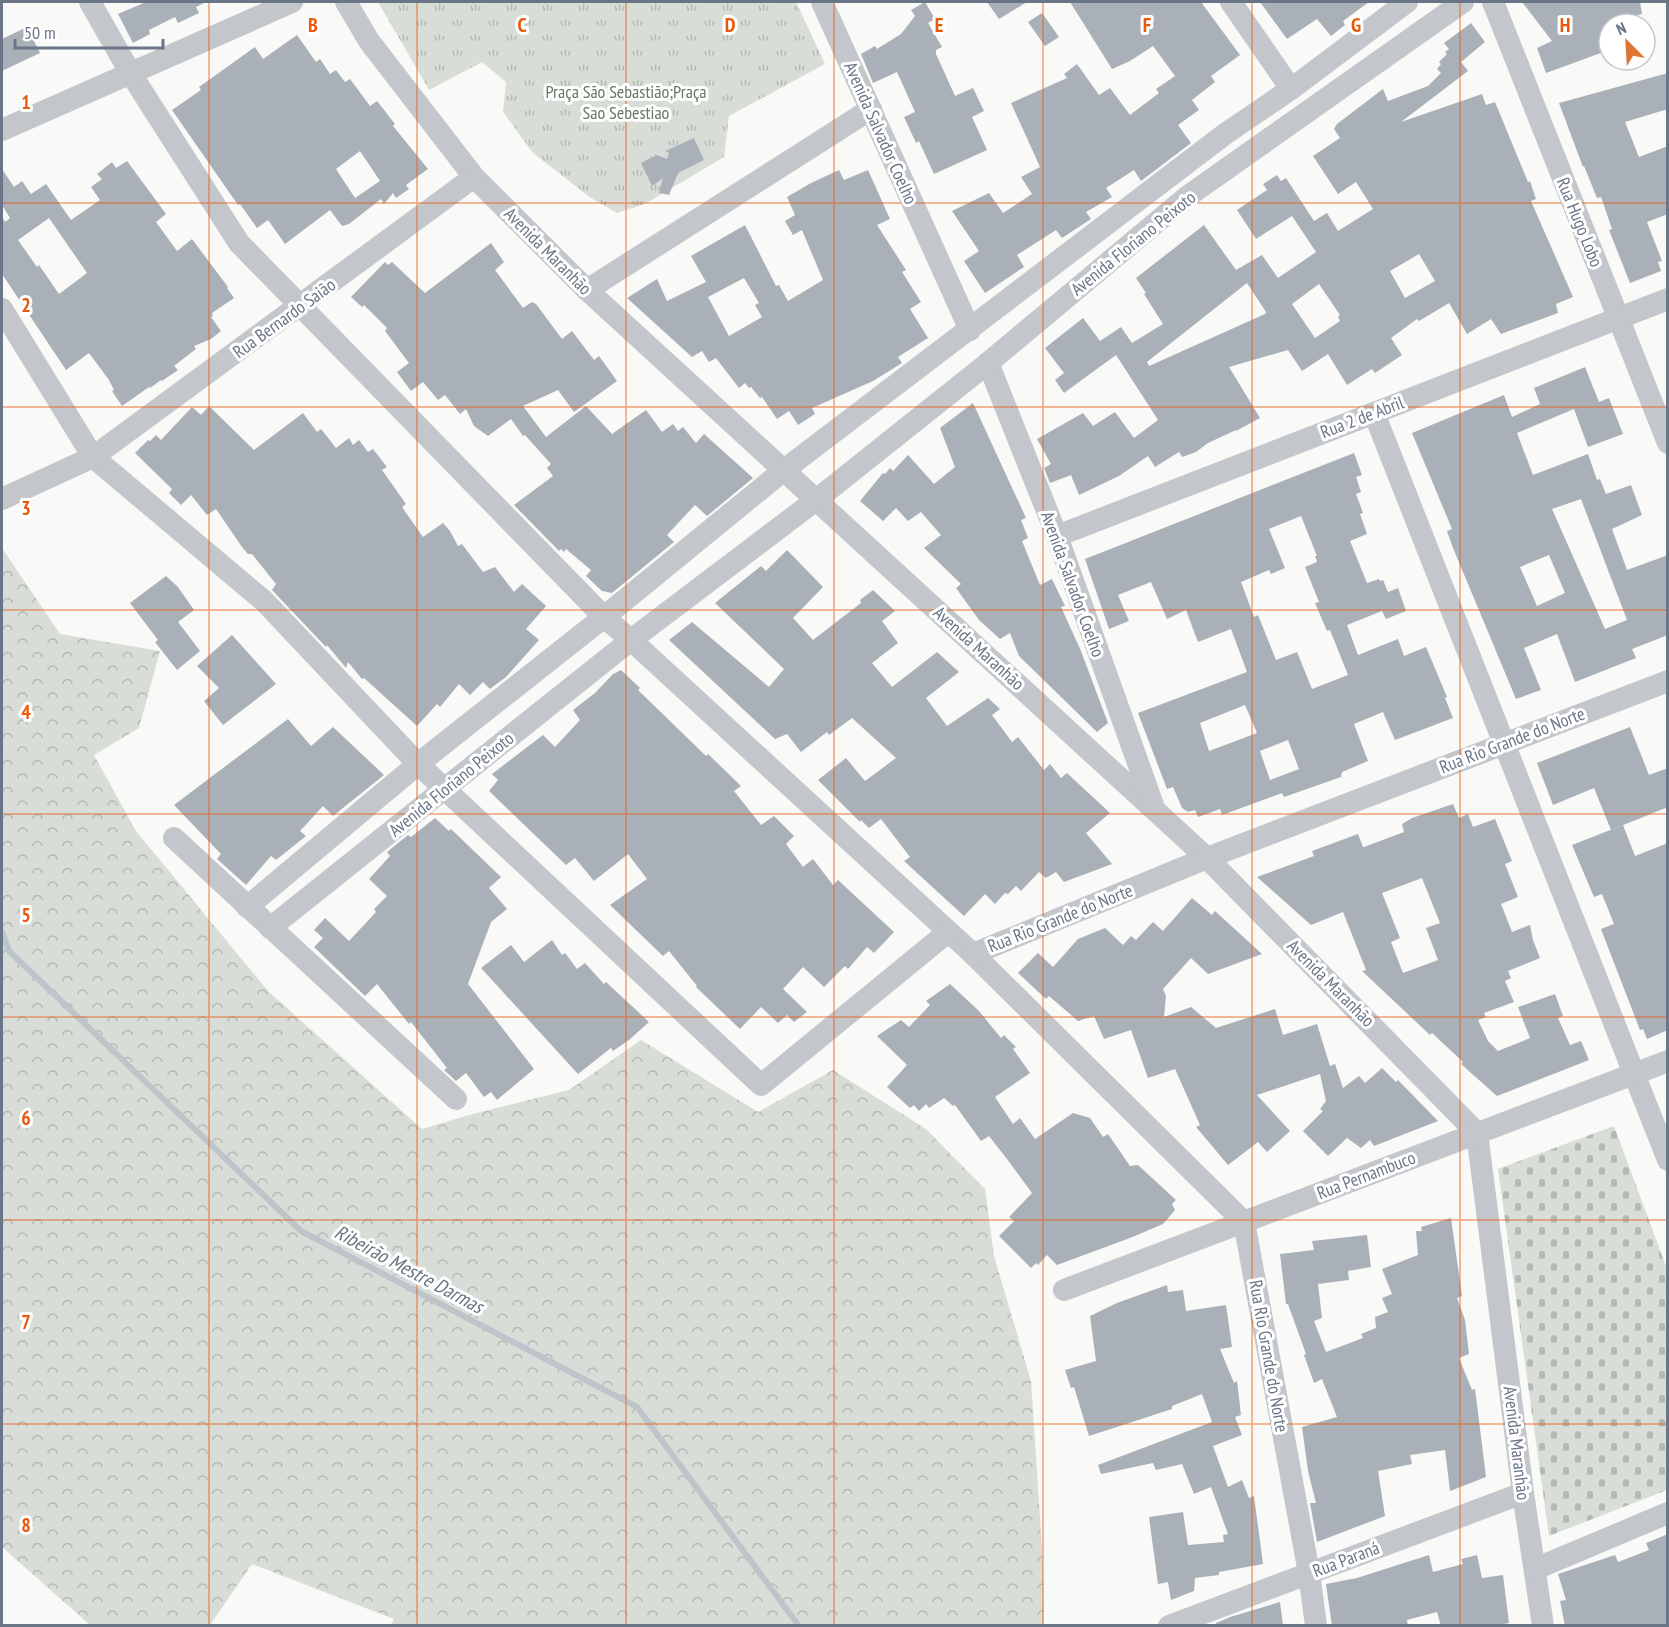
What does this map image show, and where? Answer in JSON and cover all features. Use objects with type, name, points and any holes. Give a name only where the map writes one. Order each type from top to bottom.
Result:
[{"type":"street","points":[[90,2],[131,74],[238,243],[604,617],[973,954]]},
{"type":"street","points":[[2,130],[292,2]]},
{"type":"street","name":"Avenida Maranhão","points":[[346,2],[369,41],[474,177],[587,291],[784,471]]},
{"type":"street","name":"Avenida Salvador Coelho","points":[[822,2],[970,330]]},
{"type":"street","points":[[1231,2],[1291,89]]},
{"type":"street","points":[[1406,2],[1405,12],[1408,18],[1417,25],[1427,27]]},
{"type":"street","name":"Avenida Floriano Peixoto","points":[[247,907],[418,764],[784,471],[1225,134],[1291,89],[1406,2]]},
{"type":"street","name":"Avenida Floriano Peixoto","points":[[270,928],[631,640],[816,500],[988,363],[1188,196],[1245,158],[1463,2]]},
{"type":"street","name":"Rua Hugo Lobo","points":[[1493,2],[1668,443]]},
{"type":"street","points":[[1358,38],[1374,44],[1380,61]]},
{"type":"street","points":[[587,291],[871,109]]},
{"type":"street","points":[[1225,134],[1226,152],[1231,156],[1245,158]]},
{"type":"street","points":[[1174,173],[1185,177],[1189,182],[1191,187],[1188,196]]},
{"type":"street","name":"Rua Bernardo Saião","points":[[2,499],[93,457],[474,177]]},
{"type":"street","name":"Rua 2 de Abril","points":[[1057,536],[1668,299]]},
{"type":"street","points":[[2,309],[93,457],[264,601],[418,764],[761,1085],[948,932]]},
{"type":"street","name":"Avenida Salvador Coelho","points":[[988,363],[1057,536],[1153,808]]},
{"type":"street","points":[[1374,413],[1668,1160]]},
{"type":"street","points":[[784,471],[816,500]]},
{"type":"street","name":"Avenida Maranhão","points":[[816,500],[1207,858],[1478,1133],[1523,1493],[1543,1626]]},
{"type":"street","name":"Rua Rio Grande do Norte","points":[[1316,1626],[1309,1573],[1244,1222],[973,954],[1207,858],[1668,681]]},
{"type":"street","points":[[174,838],[456,1099]]},
{"type":"street","name":"Rua Pernambuco","points":[[1064,1290],[1668,1061]]},
{"type":"street","name":"Rua Paraná","points":[[1169,1626],[1523,1493]]},
{"type":"street","points":[[1535,1569],[1668,1513]]},
{"type":"green space","name":"Praça São Sebastião;Praça Sao Sebestiao","points":[[378,2],[796,2],[825,64],[729,116],[724,157],[645,204],[617,213],[591,198],[533,153],[503,112],[506,82],[482,62],[429,90]]},
{"type":"green space","points":[[2,548],[60,634],[160,651],[139,728],[94,755],[136,831],[268,991],[422,1129],[569,1090],[641,1040],[758,1112],[833,1070],[926,1129],[985,1189],[994,1256],[1031,1381],[1043,1563],[1044,1625],[391,1625],[394,1619],[252,1564],[210,1625],[90,1625],[2,1547]]},
{"type":"green space","points":[[1614,1126],[1667,1269],[1667,1490],[1549,1536],[1498,1169]]},
{"type":"building","points":[[146,2],[206,2],[196,7],[199,13],[178,23],[175,17],[149,30],[150,34],[133,43],[118,14]]},
{"type":"building","points":[[925,2],[935,19],[928,23],[942,47],[936,50],[936,54],[955,96],[973,88],[984,111],[972,117],[987,150],[934,174],[919,141],[916,143],[904,117],[915,112],[897,72],[873,83],[861,54],[875,46],[877,49],[901,34],[915,16],[911,10]]},
{"type":"building","points":[[987,2],[1027,2],[999,19]]},
{"type":"building","points":[[1070,2],[1201,2],[1240,55],[1211,76],[1215,82],[1192,100],[1199,110],[1178,125],[1191,143],[1141,181],[1134,170],[1106,188],[1112,197],[1086,212],[1091,219],[1062,238],[1056,230],[1017,255],[1024,267],[985,293],[964,261],[979,251],[952,211],[989,193],[1003,213],[1032,194],[1021,177],[1040,167],[1011,103],[1067,78],[1064,74],[1077,64],[1099,95],[1110,88],[1130,115],[1159,93],[1156,89],[1175,76],[1153,46],[1130,61],[1112,69]]},
{"type":"building","points":[[1260,2],[1369,2],[1343,21],[1345,25],[1331,36],[1317,19],[1287,39]]},
{"type":"building","points":[[1522,2],[1640,2],[1642,12],[1597,12],[1597,54],[1546,73],[1537,48],[1552,41]]},
{"type":"building","points":[[1042,13],[1059,37],[1045,46],[1028,22]]},
{"type":"building","points":[[1471,23],[1485,42],[1461,62],[1468,71],[1401,122],[1482,94],[1486,105],[1495,102],[1528,182],[1530,181],[1536,199],[1531,201],[1573,297],[1556,304],[1558,313],[1501,334],[1491,319],[1467,334],[1449,303],[1419,321],[1417,319],[1391,338],[1402,355],[1375,373],[1372,369],[1347,385],[1328,354],[1302,371],[1288,350],[1229,367],[1260,418],[1208,443],[1196,452],[1182,457],[1179,452],[1155,467],[1148,456],[1119,476],[1079,495],[1071,475],[1050,483],[1044,468],[1051,464],[1037,439],[1083,413],[1093,426],[1115,412],[1134,438],[1158,420],[1116,355],[1064,393],[1055,380],[1064,373],[1045,348],[1083,318],[1100,341],[1121,327],[1132,343],[1163,324],[1136,278],[1204,225],[1236,270],[1262,255],[1278,278],[1316,252],[1292,216],[1256,239],[1237,210],[1267,190],[1263,184],[1277,175],[1281,181],[1286,178],[1314,221],[1327,213],[1338,231],[1373,209],[1356,182],[1338,194],[1313,156],[1340,138],[1334,129],[1337,124],[1383,89],[1388,101],[1428,86],[1441,73],[1437,69],[1441,64],[1439,62],[1449,49],[1444,43]],"holes":[[[1419,254],[1435,281],[1405,298],[1390,271]],[[1247,283],[1266,312],[1149,366],[1147,362]],[[1319,284],[1340,315],[1338,317],[1340,321],[1315,338],[1292,304]]]},
{"type":"building","points":[[27,27],[40,53],[2,71],[2,39]]},
{"type":"building","points":[[297,35],[316,62],[320,59],[330,74],[336,70],[345,82],[350,79],[370,106],[377,101],[395,124],[393,126],[428,169],[406,185],[409,189],[396,198],[393,193],[384,204],[381,199],[349,224],[342,226],[330,210],[285,244],[268,220],[257,228],[240,204],[238,205],[172,110],[201,90],[199,87],[255,47],[263,59]],"holes":[[[360,151],[380,181],[355,198],[336,169]]]},
{"type":"building","points":[[1668,73],[1668,109],[1625,122],[1639,157],[1668,146],[1668,214],[1647,222],[1662,261],[1658,262],[1661,271],[1630,283],[1609,230],[1612,229],[1601,197],[1597,198],[1583,167],[1559,103]]},
{"type":"building","points":[[694,138],[704,160],[678,173],[669,195],[659,193],[663,178],[652,186],[641,163],[657,155],[667,159],[669,153],[665,151]]},
{"type":"building","points":[[127,161],[166,214],[156,222],[177,251],[192,239],[234,298],[212,313],[211,317],[221,331],[211,339],[194,346],[196,349],[174,366],[178,370],[122,406],[112,391],[114,390],[109,380],[89,353],[66,370],[2,274],[2,216],[5,222],[10,218],[2,205],[2,169],[14,187],[22,181],[31,194],[46,184],[71,220],[100,200],[91,187],[102,179],[97,174],[112,162],[116,168]],"holes":[[[49,218],[87,273],[59,294],[18,240]]]},
{"type":"building","points":[[839,170],[844,180],[868,170],[890,219],[877,225],[906,270],[902,272],[921,302],[910,309],[928,338],[898,357],[902,363],[873,381],[812,408],[815,414],[798,425],[789,411],[777,419],[762,397],[760,398],[745,383],[739,388],[716,358],[709,362],[702,351],[692,357],[627,298],[657,279],[667,301],[706,282],[691,256],[745,225],[776,286],[779,285],[788,301],[823,280],[802,230],[793,235],[785,221],[795,215],[787,197]],"holes":[[[744,278],[759,303],[755,305],[762,317],[729,336],[708,297]]]},
{"type":"building","points":[[491,243],[504,262],[495,270],[523,308],[532,302],[536,304],[562,339],[572,331],[594,360],[599,356],[617,381],[574,412],[558,390],[523,406],[546,437],[586,406],[612,434],[646,410],[662,432],[673,424],[678,431],[683,427],[696,443],[704,434],[753,478],[707,516],[695,505],[667,535],[674,542],[612,593],[602,591],[586,576],[591,570],[566,549],[564,552],[561,549],[559,551],[514,505],[553,476],[547,468],[551,464],[525,435],[523,436],[511,419],[488,436],[474,426],[466,409],[460,414],[445,395],[438,400],[423,382],[411,391],[397,372],[409,363],[385,331],[387,328],[364,305],[362,307],[351,297],[385,262],[388,265],[392,262],[425,293]]},
{"type":"building","points":[[1585,367],[1599,402],[1609,398],[1623,434],[1588,447],[1574,409],[1517,433],[1533,475],[1588,454],[1597,480],[1600,479],[1606,494],[1631,485],[1642,515],[1612,529],[1627,570],[1668,555],[1668,635],[1632,649],[1636,658],[1575,682],[1557,634],[1524,648],[1541,690],[1516,699],[1453,548],[1447,531],[1452,529],[1412,433],[1504,395],[1512,417],[1540,404],[1534,388]],"holes":[[[1581,499],[1627,620],[1605,629],[1552,509]],[[1549,555],[1565,593],[1537,606],[1520,567]]]},
{"type":"building","points":[[973,403],[1026,518],[1021,520],[1028,538],[1022,541],[1040,585],[1052,579],[1065,606],[1061,607],[1081,651],[1108,723],[1097,732],[1019,656],[1010,633],[1000,639],[979,620],[956,588],[961,584],[924,548],[941,535],[921,512],[908,521],[896,508],[883,521],[860,501],[883,473],[885,474],[890,468],[893,471],[908,455],[934,484],[955,467],[940,428]]},
{"type":"building","points":[[209,406],[254,450],[303,413],[317,432],[321,429],[336,448],[349,438],[353,445],[359,440],[368,452],[373,449],[387,467],[382,470],[406,504],[402,507],[423,537],[443,523],[458,546],[462,544],[483,572],[495,567],[514,592],[522,584],[546,606],[526,629],[539,640],[506,677],[490,689],[483,682],[470,695],[459,684],[440,707],[437,704],[417,726],[364,678],[362,679],[348,662],[346,668],[327,645],[326,647],[272,590],[276,584],[252,554],[248,554],[242,547],[216,509],[207,515],[191,495],[181,505],[169,493],[172,489],[135,453],[156,435],[161,440],[192,407],[201,415]]},
{"type":"building","points":[[1354,453],[1362,475],[1356,477],[1361,492],[1356,494],[1367,534],[1350,541],[1367,583],[1379,579],[1383,580],[1388,592],[1398,588],[1406,611],[1386,619],[1382,611],[1347,625],[1358,655],[1398,639],[1404,656],[1426,647],[1447,697],[1445,698],[1453,718],[1395,740],[1383,712],[1354,724],[1368,761],[1342,772],[1341,777],[1284,797],[1282,793],[1222,815],[1220,809],[1198,817],[1195,810],[1188,812],[1182,808],[1173,787],[1167,789],[1138,713],[1247,672],[1231,629],[1198,642],[1186,610],[1167,619],[1151,582],[1118,595],[1129,621],[1109,629],[1085,559]],"holes":[[[1301,516],[1317,556],[1315,556],[1317,562],[1305,567],[1319,602],[1315,603],[1327,631],[1330,630],[1348,675],[1312,689],[1297,652],[1276,660],[1258,615],[1254,617],[1241,582],[1269,570],[1271,574],[1285,568],[1269,529]],[[1245,705],[1257,733],[1209,751],[1200,723]],[[1288,740],[1299,769],[1270,780],[1260,751]]]},
{"type":"building","points":[[787,550],[823,587],[793,618],[813,640],[861,603],[860,600],[873,590],[895,611],[882,621],[898,643],[872,663],[892,687],[937,652],[959,672],[926,698],[947,726],[988,698],[1000,709],[992,715],[1012,742],[1018,737],[1044,770],[1050,764],[1061,778],[1067,773],[1110,813],[1086,833],[1112,864],[1064,882],[1056,872],[1046,878],[1039,872],[1021,891],[1016,886],[1008,894],[1005,893],[995,904],[985,894],[964,916],[904,861],[910,857],[881,819],[869,828],[818,780],[846,758],[865,781],[896,758],[852,718],[829,735],[827,732],[801,752],[787,734],[775,739],[669,640],[692,622],[769,687],[784,669],[715,603],[761,566],[766,571]]},
{"type":"building","points":[[166,576],[178,587],[194,610],[178,622],[200,651],[177,670],[155,642],[158,640],[130,603]]},
{"type":"building","points":[[232,635],[276,684],[223,725],[204,701],[219,688],[197,666]]},
{"type":"building","points":[[621,670],[640,688],[638,690],[706,756],[708,754],[741,786],[734,791],[761,825],[774,816],[794,836],[786,844],[803,867],[813,859],[833,885],[838,880],[894,932],[874,953],[867,947],[848,969],[845,966],[824,987],[803,967],[783,989],[807,1012],[794,1022],[787,1015],[778,1023],[761,1007],[740,1029],[696,987],[669,951],[663,956],[610,905],[647,879],[628,854],[594,881],[575,858],[566,865],[489,791],[498,780],[492,774],[543,735],[555,747],[580,720],[573,710],[595,693],[613,674]]},
{"type":"building","points":[[288,719],[311,746],[333,727],[384,775],[333,816],[323,806],[300,831],[306,836],[276,860],[271,856],[246,885],[217,859],[221,854],[174,805]]},
{"type":"building","points":[[1630,727],[1649,775],[1668,768],[1668,807],[1611,830],[1594,788],[1553,805],[1537,763]]},
{"type":"building","points":[[1453,804],[1459,818],[1468,814],[1473,827],[1495,819],[1512,861],[1505,864],[1518,897],[1501,904],[1512,932],[1530,925],[1540,958],[1508,971],[1511,978],[1505,981],[1514,1002],[1484,1013],[1486,1017],[1478,1020],[1488,1041],[1498,1051],[1530,1038],[1518,1007],[1555,994],[1563,1016],[1558,1018],[1570,1045],[1581,1041],[1589,1060],[1497,1096],[1461,1064],[1463,1062],[1432,1033],[1430,1035],[1362,971],[1366,970],[1343,912],[1311,925],[1257,877],[1314,856],[1312,851],[1358,834],[1364,847],[1404,832],[1402,824],[1412,818]],"holes":[[[1422,878],[1440,923],[1426,928],[1438,960],[1403,973],[1391,942],[1400,938],[1382,893]]]},
{"type":"building","points":[[435,818],[449,831],[451,829],[501,877],[489,888],[507,909],[491,922],[468,984],[534,1069],[497,1100],[491,1092],[484,1097],[466,1073],[456,1081],[444,1070],[447,1068],[377,984],[365,996],[314,947],[323,938],[314,930],[325,918],[349,941],[376,912],[374,909],[387,896],[369,879],[390,856],[387,852]]},
{"type":"building","points":[[1623,825],[1635,856],[1668,843],[1668,1030],[1647,1039],[1643,1029],[1640,1030],[1601,929],[1614,924],[1602,894],[1594,897],[1572,845]]},
{"type":"building","points":[[1192,898],[1212,915],[1215,911],[1262,954],[1208,974],[1191,958],[1163,989],[1166,996],[1164,1017],[1191,1007],[1216,1028],[1275,1009],[1283,1035],[1317,1024],[1330,1066],[1335,1064],[1343,1088],[1359,1076],[1365,1083],[1382,1068],[1396,1082],[1398,1080],[1438,1121],[1374,1146],[1370,1140],[1361,1148],[1347,1138],[1328,1156],[1303,1131],[1323,1111],[1320,1109],[1326,1101],[1320,1074],[1257,1095],[1290,1131],[1267,1152],[1258,1142],[1228,1165],[1196,1127],[1200,1125],[1175,1069],[1148,1078],[1131,1030],[1104,1039],[1094,1016],[1078,1021],[1049,996],[1046,999],[1018,973],[1038,953],[1053,967],[1078,939],[1105,928],[1123,945],[1131,936],[1136,940],[1153,922],[1163,931]]},
{"type":"building","points":[[552,940],[562,955],[565,953],[577,969],[585,963],[604,984],[606,982],[649,1022],[629,1040],[613,1051],[611,1048],[578,1074],[481,968],[511,945],[524,962]]},
{"type":"building","points":[[950,984],[979,1011],[1001,1038],[1004,1035],[1016,1047],[1013,1049],[1030,1073],[995,1097],[1013,1124],[1020,1118],[1035,1139],[1073,1113],[1090,1118],[1103,1137],[1108,1134],[1130,1166],[1138,1165],[1176,1200],[1172,1204],[1175,1210],[1163,1224],[1057,1265],[1047,1255],[1038,1265],[1036,1263],[1031,1268],[999,1236],[1014,1221],[1009,1217],[1032,1193],[989,1136],[981,1141],[955,1105],[953,1106],[944,1098],[929,1108],[926,1104],[919,1111],[914,1105],[910,1108],[887,1087],[907,1065],[877,1036],[901,1020],[909,1027],[930,1005],[926,1001]]},
{"type":"building","points":[[1451,1218],[1462,1296],[1457,1298],[1465,1320],[1469,1354],[1459,1358],[1472,1390],[1475,1389],[1486,1477],[1450,1491],[1445,1450],[1410,1455],[1412,1464],[1378,1471],[1385,1516],[1317,1542],[1310,1503],[1316,1503],[1308,1471],[1302,1427],[1337,1417],[1322,1379],[1314,1383],[1304,1355],[1306,1354],[1288,1304],[1286,1304],[1280,1254],[1314,1250],[1312,1241],[1367,1235],[1371,1267],[1348,1271],[1349,1280],[1318,1284],[1322,1318],[1314,1321],[1326,1352],[1363,1338],[1361,1334],[1376,1328],[1375,1317],[1388,1312],[1382,1298],[1392,1294],[1382,1269],[1418,1255],[1416,1231],[1422,1231],[1421,1227]]},
{"type":"building","points":[[1167,1285],[1168,1292],[1183,1290],[1186,1311],[1226,1305],[1232,1347],[1220,1349],[1234,1383],[1237,1381],[1241,1415],[1235,1417],[1242,1435],[1213,1446],[1228,1487],[1242,1480],[1249,1498],[1254,1496],[1263,1564],[1219,1572],[1219,1575],[1195,1578],[1194,1591],[1171,1600],[1168,1582],[1158,1584],[1149,1517],[1183,1512],[1188,1545],[1224,1542],[1223,1535],[1228,1534],[1211,1487],[1194,1494],[1182,1464],[1156,1470],[1153,1463],[1101,1474],[1098,1465],[1212,1422],[1202,1394],[1172,1406],[1172,1409],[1089,1436],[1074,1387],[1071,1388],[1065,1370],[1096,1361],[1090,1316],[1117,1303]]},
{"type":"building","points":[[1668,1534],[1668,1626],[1565,1626],[1560,1601],[1566,1600],[1558,1574],[1615,1555],[1618,1562],[1649,1550],[1646,1543]]},
{"type":"building","points":[[1429,1555],[1433,1572],[1463,1564],[1461,1559],[1477,1555],[1482,1578],[1503,1575],[1509,1623],[1492,1626],[1441,1626],[1437,1612],[1407,1620],[1408,1626],[1332,1626],[1326,1584],[1357,1578]]},
{"type":"building","points":[[1280,1602],[1283,1626],[1216,1626],[1216,1623],[1230,1617]]},
{"type":"waterway","name":"Ribeirão Mestre Darmas","points":[[2,932],[9,951],[301,1231],[637,1407],[799,1626]]}]
